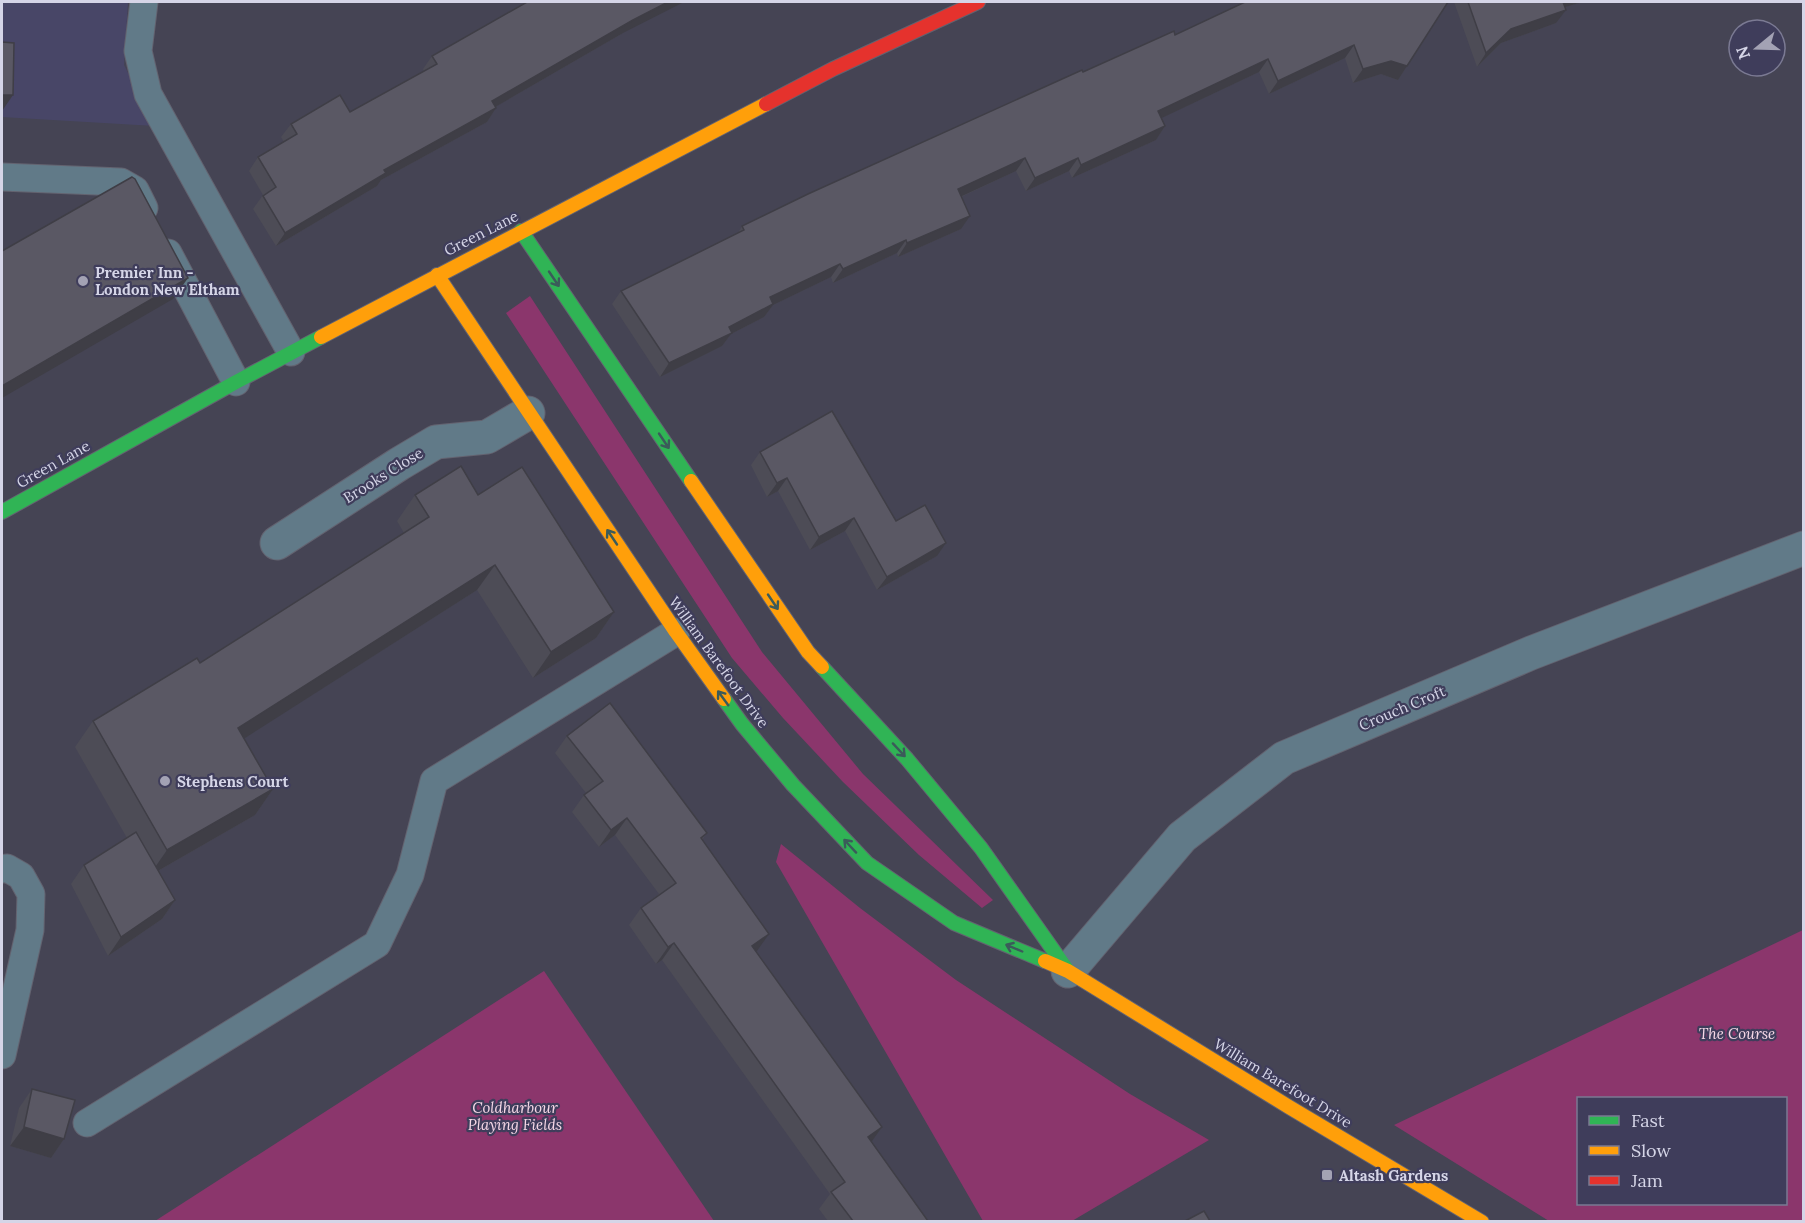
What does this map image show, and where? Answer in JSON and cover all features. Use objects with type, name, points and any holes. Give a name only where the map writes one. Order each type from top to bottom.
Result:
[{"type":"street","name":"Green Lane","points":[[3,510],[291,352],[521,231],[833,69],[978,2]]},
{"type":"street","name":"William Barefoot Drive","points":[[521,231],[808,652],[907,759],[981,848],[1068,970]]},
{"type":"street","name":"William Barefoot Drive","points":[[437,275],[676,632],[742,724],[793,785],[867,864],[954,923],[1068,970],[1289,1107],[1482,1221]]},
{"type":"street","name":"Brooks Close","points":[[277,543],[436,442],[487,437],[528,413]]},
{"type":"street","name":"Crouch Croft","points":[[1068,970],[1182,837],[1284,759],[1531,653],[1803,548]]},
{"type":"lane","points":[[144,2],[138,51],[148,94],[291,352]]},
{"type":"lane","points":[[2,177],[121,182],[135,190],[236,382]]},
{"type":"lane","points":[[87,1123],[377,944],[410,875],[435,781],[676,632]]},
{"type":"lane","points":[[2,869],[7,868],[21,876],[31,894],[30,930],[2,1055]]},
{"type":"shaded area","points":[[2,2],[128,2],[124,65],[155,126],[2,117]]},
{"type":"green space","points":[[530,296],[762,652],[863,774],[993,900],[982,908],[919,855],[843,782],[783,718],[732,658],[506,313]]},
{"type":"green space","points":[[781,844],[860,908],[956,980],[1130,1094],[1209,1140],[1072,1221],[983,1221],[776,862]]},
{"type":"green space","name":"The Course","points":[[1803,930],[1803,1221],[1549,1221],[1394,1125]]},
{"type":"green space","name":"Coldharbour Playing Fields","points":[[544,971],[714,1221],[155,1221]]},
{"type":"building","points":[[527,2],[668,2],[492,101],[496,108],[384,170],[386,173],[285,233],[263,196],[276,187],[258,157],[297,134],[291,124],[340,95],[350,112],[437,64],[432,56]]},
{"type":"building","points":[[1245,2],[1448,2],[1407,66],[1391,61],[1363,69],[1354,45],[1278,81],[1268,59],[1158,111],[1165,126],[1081,165],[1078,158],[1035,178],[1025,158],[958,189],[970,216],[907,243],[906,240],[843,269],[840,264],[770,297],[773,304],[729,327],[732,333],[669,363],[621,291],[744,230],[742,226],[808,194],[1082,70],[1083,72],[1174,31],[1175,35]]},
{"type":"building","points":[[1468,2],[1563,2],[1566,10],[1511,29],[1486,53]]},
{"type":"building","points":[[2,42],[14,43],[13,95],[2,95]]},
{"type":"building","name":"Premier Inn - London New Eltham","points":[[132,177],[188,278],[2,386],[2,251]]},
{"type":"building","points":[[832,411],[896,521],[925,505],[946,543],[887,577],[854,518],[819,537],[787,478],[777,483],[760,452]]},
{"type":"building","points":[[461,466],[478,495],[522,467],[614,612],[551,652],[495,565],[238,728],[273,789],[167,850],[93,721],[197,658],[200,663],[429,517],[415,495]]},
{"type":"building","points":[[610,703],[707,833],[701,838],[769,934],[752,946],[882,1127],[868,1137],[928,1221],[853,1221],[831,1192],[845,1182],[674,943],[668,947],[641,908],[676,883],[627,818],[611,830],[584,795],[603,781],[567,736]]},
{"type":"building","points":[[136,832],[175,900],[121,937],[84,865]]},
{"type":"building","points":[[32,1089],[75,1100],[64,1139],[24,1127]]},
{"type":"building","points":[[1204,1211],[1210,1221],[1185,1221]]},
{"type":"traffic: fast","points":[[521,231],[691,481]]},
{"type":"traffic: fast","points":[[2,512],[321,337]]},
{"type":"traffic: fast","points":[[822,667],[907,759],[981,848],[1068,971]]},
{"type":"traffic: fast","points":[[724,699],[793,785],[867,863],[954,923],[1045,961]]},
{"type":"traffic: slow","points":[[321,337],[766,104]]},
{"type":"traffic: slow","points":[[437,275],[676,632],[724,699]]},
{"type":"traffic: slow","points":[[691,481],[808,652],[822,667]]},
{"type":"traffic: slow","points":[[1045,961],[1068,971],[1482,1222]]},
{"type":"traffic: jam","points":[[766,104],[833,69],[978,2]]},
{"type":"place","name":"Premier Inn - London New Eltham","points":[[83,281]]},
{"type":"place","name":"Stephens Court","points":[[165,781]]},
{"type":"place","name":"Altash Gardens","points":[[1327,1175]]}]
